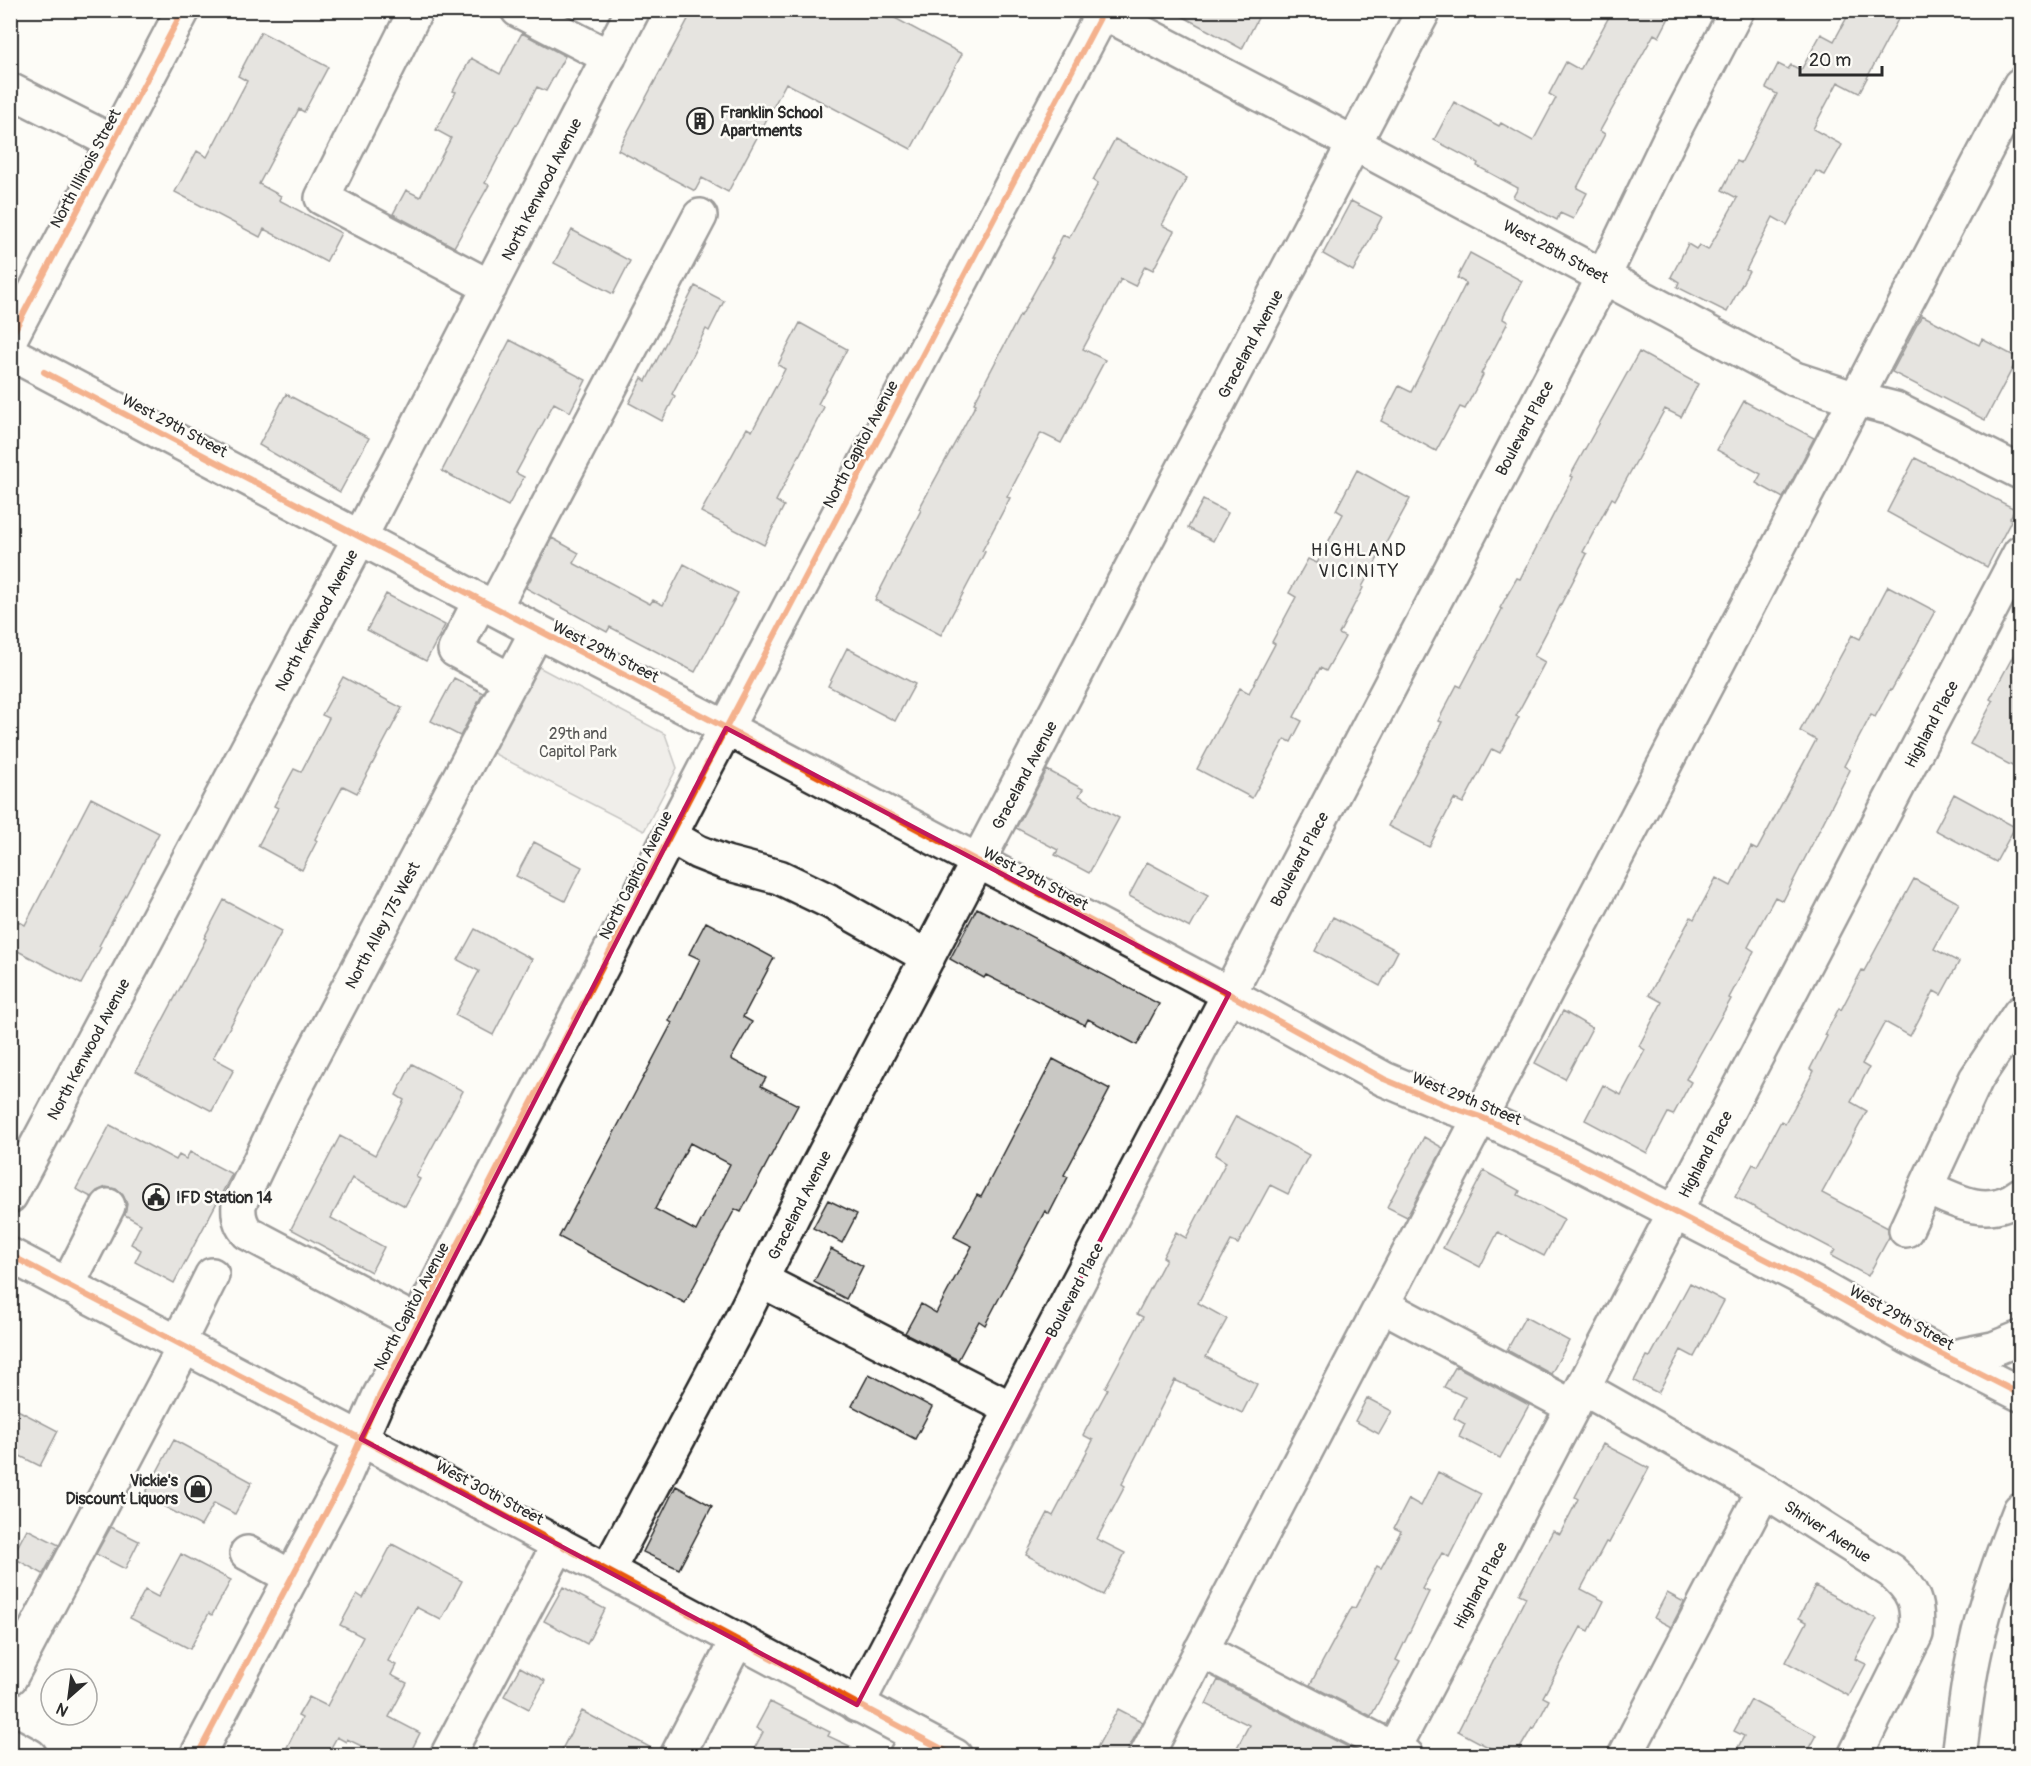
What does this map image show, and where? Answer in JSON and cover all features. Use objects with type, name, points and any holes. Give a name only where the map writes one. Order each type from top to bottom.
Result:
[{"type":"main road","name":"North Illinois Street","points":[[10,339],[183,10]]},
{"type":"main road","points":[[416,10],[322,198],[490,287]]},
{"type":"main road","points":[[518,10],[609,57]]},
{"type":"main road","name":"North Kenwood Avenue","points":[[10,1196],[360,537],[633,10]]},
{"type":"main road","name":"Graceland Avenue","points":[[608,1570],[733,1336],[806,1189],[1424,10]]},
{"type":"main road","name":"Boulevard Place","points":[[857,1705],[1604,276],[1671,136],[1737,10]]},
{"type":"main road","name":"West 28th Street","points":[[1102,11],[1795,379],[1856,399],[1885,405],[1916,417],[2020,472]]},
{"type":"main road","name":"North Capitol Avenue","points":[[197,1755],[341,1484],[379,1397],[726,728],[1102,11]]},
{"type":"main road","points":[[1146,1755],[2020,85]]},
{"type":"main road","points":[[10,90],[113,142]]},
{"type":"main road","points":[[512,681],[455,650],[487,604],[700,216]]},
{"type":"main road","name":"West 29th Street","points":[[10,353],[726,728],[1229,994],[1384,1079],[1481,1118],[1573,1160],[1818,1286],[1948,1358],[2020,1394]]},
{"type":"main road","name":"Highland Place","points":[[1397,1753],[1578,1397],[2020,553]]},
{"type":"main road","name":"North Alley 175 West","points":[[418,1323],[248,1233],[238,1213],[239,1204],[292,1094],[537,631]]},
{"type":"main road","points":[[670,836],[698,852],[779,877],[829,901],[928,957]]},
{"type":"main road","points":[[1906,1230],[1976,1079],[2020,1013]]},
{"type":"main road","points":[[1926,1187],[1964,1205],[1993,1208],[2012,1202],[2020,1195]]},
{"type":"main road","points":[[67,1286],[108,1206]]},
{"type":"main road","name":"West 30th Street","points":[[10,1256],[361,1439],[857,1705],[912,1746],[955,1755]]},
{"type":"main road","points":[[10,1678],[181,1345],[212,1275]]},
{"type":"main road","points":[[761,1280],[1012,1409]]},
{"type":"main road","name":"Shriver Avenue","points":[[1383,1305],[1578,1397],[1764,1490],[1891,1571],[1905,1583],[1916,1605],[1918,1617],[1916,1634],[1855,1755]]},
{"type":"main road","points":[[1948,1358],[1993,1349],[2020,1338]]},
{"type":"main road","points":[[1625,1755],[1764,1490]]},
{"type":"main road","points":[[1959,1755],[1981,1624],[2000,1562],[2020,1510]]},
{"type":"main road","points":[[447,1755],[559,1544]]},
{"type":"main road","points":[[247,1553],[291,1577]]},
{"type":"main road","points":[[677,1755],[737,1640]]},
{"type":"main road","points":[[1201,1650],[1397,1753]]},
{"type":"main road","points":[[10,1745],[30,1755]]},
{"type":"highlighted area","points":[[726,728],[1229,994],[857,1705],[361,1439]]},
{"type":"green space","name":"29th and Capitol Park","points":[[533,664],[665,734],[677,768],[644,831],[489,751]]},
{"type":"building","name":"Franklin School Apartments","points":[[693,10],[880,10],[962,54],[911,149],[786,83],[728,192],[702,178],[695,191],[618,150]]},
{"type":"building","points":[[1171,10],[1262,10],[1242,49]]},
{"type":"building","points":[[1606,10],[1673,10],[1659,37],[1654,34],[1600,131],[1605,134],[1577,188],[1587,193],[1573,219],[1560,213],[1557,220],[1513,197],[1518,188],[1477,166],[1478,163],[1434,140],[1454,102],[1499,126],[1501,123],[1533,141],[1556,98],[1549,94],[1566,62],[1580,70],[1611,13]]},
{"type":"building","points":[[1851,10],[1903,10],[1859,93],[1838,82],[1813,129],[1842,145],[1825,175],[1816,171],[1787,225],[1773,217],[1746,270],[1749,271],[1727,312],[1677,287],[1679,282],[1671,277],[1688,244],[1696,249],[1699,245],[1708,250],[1737,198],[1722,190],[1737,161],[1741,163],[1777,94],[1766,88],[1778,64],[1788,69],[1791,65],[1801,70],[1821,34],[1834,41]]},
{"type":"building","points":[[261,32],[328,67],[304,112],[299,109],[259,184],[281,196],[279,200],[341,233],[326,262],[264,229],[260,237],[175,192],[197,151],[207,157],[247,81],[238,76]]},
{"type":"building","points":[[522,33],[565,56],[546,91],[537,87],[485,183],[489,185],[454,247],[393,214],[406,190],[420,197],[451,138],[436,130],[471,58],[500,74]]},
{"type":"building","points":[[1115,139],[1187,178],[1162,225],[1174,231],[1153,270],[1145,266],[1135,286],[1121,279],[1083,349],[1105,360],[1061,443],[1041,433],[1007,497],[1010,498],[982,551],[985,552],[941,635],[875,600],[921,510],[919,509],[976,404],[974,403],[1020,315],[1053,258],[1051,258],[1063,235],[1069,238],[1098,183],[1093,180]]},
{"type":"building","points":[[1351,201],[1382,217],[1353,271],[1323,254]]},
{"type":"building","points":[[572,230],[630,261],[613,294],[554,263]]},
{"type":"building","points":[[1470,253],[1522,281],[1504,315],[1503,319],[1508,322],[1481,374],[1483,375],[1465,409],[1460,407],[1436,451],[1381,421],[1399,386],[1411,392],[1466,283],[1457,278]]},
{"type":"building","points":[[695,286],[724,301],[709,331],[706,329],[672,394],[675,396],[662,421],[629,403],[642,378],[646,381]]},
{"type":"building","points":[[1922,315],[1979,345],[1982,339],[2018,358],[1985,420],[1892,372]]},
{"type":"building","points":[[800,323],[847,349],[818,404],[824,407],[776,501],[784,506],[764,545],[701,512],[747,428],[752,431],[785,369],[778,365]]},
{"type":"building","points":[[510,340],[586,380],[570,412],[554,403],[516,473],[524,477],[508,506],[442,471]]},
{"type":"building","points":[[1639,352],[1698,384],[1681,417],[1665,409],[1615,500],[1612,498],[1583,552],[1587,554],[1534,656],[1545,662],[1516,716],[1519,717],[1500,753],[1492,749],[1463,803],[1454,799],[1429,847],[1388,826],[1442,722],[1438,721],[1457,685],[1461,687],[1502,609],[1500,608],[1517,578],[1520,579],[1573,477],[1570,476]]},
{"type":"building","points":[[286,394],[369,438],[340,492],[259,445]]},
{"type":"building","points":[[1744,401],[1814,438],[1783,498],[1756,483],[1761,474],[1717,450]]},
{"type":"building","points":[[1915,458],[2015,509],[1987,567],[1887,512]]},
{"type":"building","points":[[1357,470],[1410,499],[1339,634],[1345,637],[1326,671],[1320,668],[1294,717],[1302,721],[1291,742],[1285,739],[1252,798],[1197,769],[1240,688],[1249,693],[1275,644],[1272,642],[1296,597],[1289,593],[1308,559],[1317,563],[1343,514],[1336,510]]},
{"type":"building","points":[[1203,500],[1228,513],[1213,541],[1188,528]]},
{"type":"building","points":[[552,538],[579,553],[573,563],[650,604],[653,600],[663,605],[684,564],[738,593],[695,672],[610,627],[607,632],[526,588]]},
{"type":"building","points":[[1888,586],[1935,611],[1875,717],[1871,715],[1844,766],[1850,770],[1783,901],[1775,897],[1748,947],[1754,951],[1729,998],[1731,999],[1686,1079],[1691,1082],[1673,1115],[1668,1113],[1647,1153],[1585,1120],[1603,1085],[1621,1095],[1645,1050],[1639,1046],[1662,1002],[1649,995],[1691,917],[1694,919],[1716,878],[1731,886],[1751,847],[1757,850],[1816,740],[1800,731],[1852,635],[1860,639]]},
{"type":"building","points":[[386,594],[445,625],[426,661],[367,630]]},
{"type":"building","points":[[2020,643],[2020,770],[1970,744],[1993,701],[1990,699]]},
{"type":"building","points":[[847,648],[915,684],[895,721],[828,686]]},
{"type":"building","points":[[343,677],[402,708],[357,793],[343,786],[315,839],[317,841],[302,870],[258,846],[278,808],[274,806],[294,769],[301,772],[329,718],[322,715]]},
{"type":"building","points":[[454,678],[483,693],[460,736],[431,721]]},
{"type":"building","points":[[1047,770],[1083,789],[1079,796],[1119,818],[1089,873],[1055,855],[1058,850],[1016,828]]},
{"type":"building","points":[[1954,794],[2015,827],[1996,862],[1935,830]]},
{"type":"building","points":[[91,798],[159,833],[81,984],[10,947],[10,917],[25,925]]},
{"type":"building","points":[[534,842],[582,867],[565,901],[516,876]]},
{"type":"building","points":[[1147,862],[1208,895],[1190,928],[1129,896]]},
{"type":"building","points":[[1914,879],[1959,903],[1934,949],[1959,962],[1941,995],[1934,991],[1910,1036],[1885,1022],[1862,1064],[1869,1068],[1851,1102],[1867,1111],[1822,1193],[1888,1228],[1889,1237],[1868,1276],[1831,1256],[1835,1250],[1735,1197],[1753,1164],[1757,1166],[1781,1121],[1785,1124],[1814,1071],[1810,1069],[1839,1008],[1841,1010],[1862,970],[1864,971]]},
{"type":"building","points":[[224,900],[282,931],[213,1058],[234,1069],[212,1111],[136,1071],[206,939],[204,938]]},
{"type":"building","points":[[977,908],[1159,1004],[1137,1045],[1088,1019],[1085,1025],[986,975],[984,978],[950,959]]},
{"type":"building","points":[[1333,917],[1398,951],[1380,986],[1315,951]]},
{"type":"building","points":[[706,922],[774,958],[743,1017],[752,1022],[731,1059],[766,1078],[761,1086],[798,1105],[741,1212],[735,1209],[685,1303],[559,1237],[672,1023],[669,1021],[700,959],[689,954]],"holes":[[[690,1143],[730,1164],[696,1231],[655,1209]]]},
{"type":"building","points":[[475,929],[532,959],[493,1035],[455,1015],[479,971],[458,960]]},
{"type":"building","points":[[1563,1011],[1592,1028],[1565,1079],[1535,1063]]},
{"type":"building","points":[[1053,1059],[1110,1089],[1064,1175],[1068,1177],[1049,1214],[1045,1211],[985,1325],[979,1321],[958,1360],[905,1333],[921,1304],[936,1313],[972,1246],[954,1237],[977,1195],[981,1197]]},
{"type":"building","points":[[412,1064],[463,1091],[416,1177],[420,1179],[405,1206],[352,1178],[331,1218],[384,1247],[371,1272],[291,1229],[340,1136],[375,1155],[404,1100],[396,1095]]},
{"type":"building","points":[[1236,1116],[1309,1155],[1288,1194],[1270,1185],[1238,1244],[1231,1241],[1198,1303],[1227,1319],[1206,1357],[1257,1384],[1242,1413],[1175,1380],[1097,1539],[1125,1553],[1103,1595],[1026,1555],[1048,1513],[1053,1516],[1093,1440],[1083,1435],[1143,1317],[1137,1314],[1166,1259],[1163,1257],[1176,1232],[1186,1238],[1226,1162],[1215,1155]]},
{"type":"building","name":"IFD Station 14","points":[[110,1125],[176,1160],[179,1155],[186,1159],[190,1152],[232,1174],[174,1283],[135,1262],[141,1250],[131,1244],[141,1224],[125,1215],[127,1204],[123,1195],[116,1189],[106,1187],[91,1197],[76,1189]]},
{"type":"building","points":[[1424,1137],[1443,1148],[1407,1217],[1387,1207]]},
{"type":"building","points":[[1484,1171],[1520,1191],[1518,1195],[1564,1219],[1544,1256],[1498,1232],[1480,1267],[1443,1248]]},
{"type":"building","points":[[828,1200],[857,1214],[842,1243],[813,1228]]},
{"type":"building","points":[[831,1249],[863,1266],[846,1299],[814,1282]]},
{"type":"building","points":[[1690,1283],[1724,1301],[1694,1357],[1681,1350],[1658,1393],[1634,1381],[1647,1356],[1650,1357]]},
{"type":"building","points":[[1525,1317],[1569,1341],[1551,1374],[1507,1350]]},
{"type":"building","points":[[1456,1366],[1529,1405],[1500,1458],[1459,1437],[1465,1424],[1454,1418],[1465,1397],[1444,1387]]},
{"type":"building","points":[[869,1374],[932,1407],[915,1439],[852,1406]]},
{"type":"building","points":[[1367,1398],[1392,1411],[1379,1434],[1355,1421]]},
{"type":"building","points":[[10,1406],[58,1431],[40,1466],[10,1451]]},
{"type":"building","name":"Vickie's Discount Liquors","points":[[174,1440],[252,1482],[235,1514],[214,1503],[201,1526],[144,1496]]},
{"type":"building","points":[[1603,1444],[1649,1468],[1609,1543],[1606,1542],[1581,1589],[1604,1601],[1589,1631],[1581,1627],[1543,1697],[1549,1700],[1534,1729],[1532,1728],[1516,1755],[1503,1755],[1458,1731],[1526,1597],[1519,1594],[1553,1531],[1560,1534],[1578,1499],[1575,1497]]},
{"type":"building","points":[[1438,1472],[1481,1494],[1449,1557],[1442,1553],[1422,1589],[1429,1592],[1396,1660],[1400,1662],[1371,1716],[1310,1685],[1352,1607],[1355,1608],[1377,1566],[1381,1568],[1401,1531],[1394,1528],[1409,1499],[1421,1506]]},
{"type":"building","points":[[676,1486],[712,1506],[679,1569],[643,1552]]},
{"type":"building","points":[[111,1527],[139,1541],[125,1569],[96,1554]]},
{"type":"building","points":[[27,1529],[59,1545],[43,1574],[12,1557]]},
{"type":"building","points":[[392,1544],[462,1581],[441,1620],[416,1607],[388,1661],[396,1665],[391,1675],[407,1683],[389,1717],[420,1733],[409,1755],[380,1755],[347,1739],[346,1742],[337,1737],[327,1755],[283,1755],[302,1718],[298,1716],[309,1697],[327,1706],[363,1637],[340,1625],[357,1594],[363,1598]]},
{"type":"building","points":[[181,1554],[231,1580],[212,1615],[209,1613],[190,1649],[130,1618],[145,1590],[158,1597]]},
{"type":"building","points":[[1815,1586],[1877,1619],[1855,1659],[1866,1664],[1849,1696],[1786,1662],[1807,1622],[1799,1618]]},
{"type":"building","points":[[563,1587],[605,1609],[587,1644],[544,1621]]},
{"type":"building","points":[[1667,1593],[1684,1602],[1671,1627],[1654,1618]]},
{"type":"building","points":[[520,1667],[545,1681],[529,1709],[504,1696]]},
{"type":"building","points":[[1218,1680],[1354,1750],[1351,1755],[1233,1755],[1249,1725],[1206,1704]]},
{"type":"building","points":[[1751,1700],[1816,1735],[1805,1755],[1734,1755],[1744,1736],[1734,1731]]},
{"type":"building","points":[[770,1702],[830,1732],[828,1736],[869,1755],[751,1755],[763,1732],[756,1728]]},
{"type":"building","points":[[1118,1709],[1143,1722],[1127,1755],[1093,1755]]},
{"type":"building","points":[[582,1711],[659,1752],[658,1755],[559,1755]]},
{"type":"cycle path","points":[[10,339],[183,10]]},
{"type":"cycle path","points":[[197,1756],[341,1484],[379,1397],[705,768],[1104,10]]},
{"type":"cycle path","points":[[44,372],[726,728],[1229,994],[1384,1079],[1481,1117],[1573,1160],[1818,1286],[1908,1337],[2020,1394]]},
{"type":"cycle path","points":[[10,1255],[361,1439],[955,1756]]},
{"type":"place","name":"Franklin School Apartments","points":[[700,121]]},
{"type":"place","name":"IFD Station 14","points":[[156,1197]]},
{"type":"place","name":"Vickie's Discount Liquors","points":[[198,1489]]},
{"type":"district","name":"HIGHLAND VICINITY","points":[[1359,560]]}]
